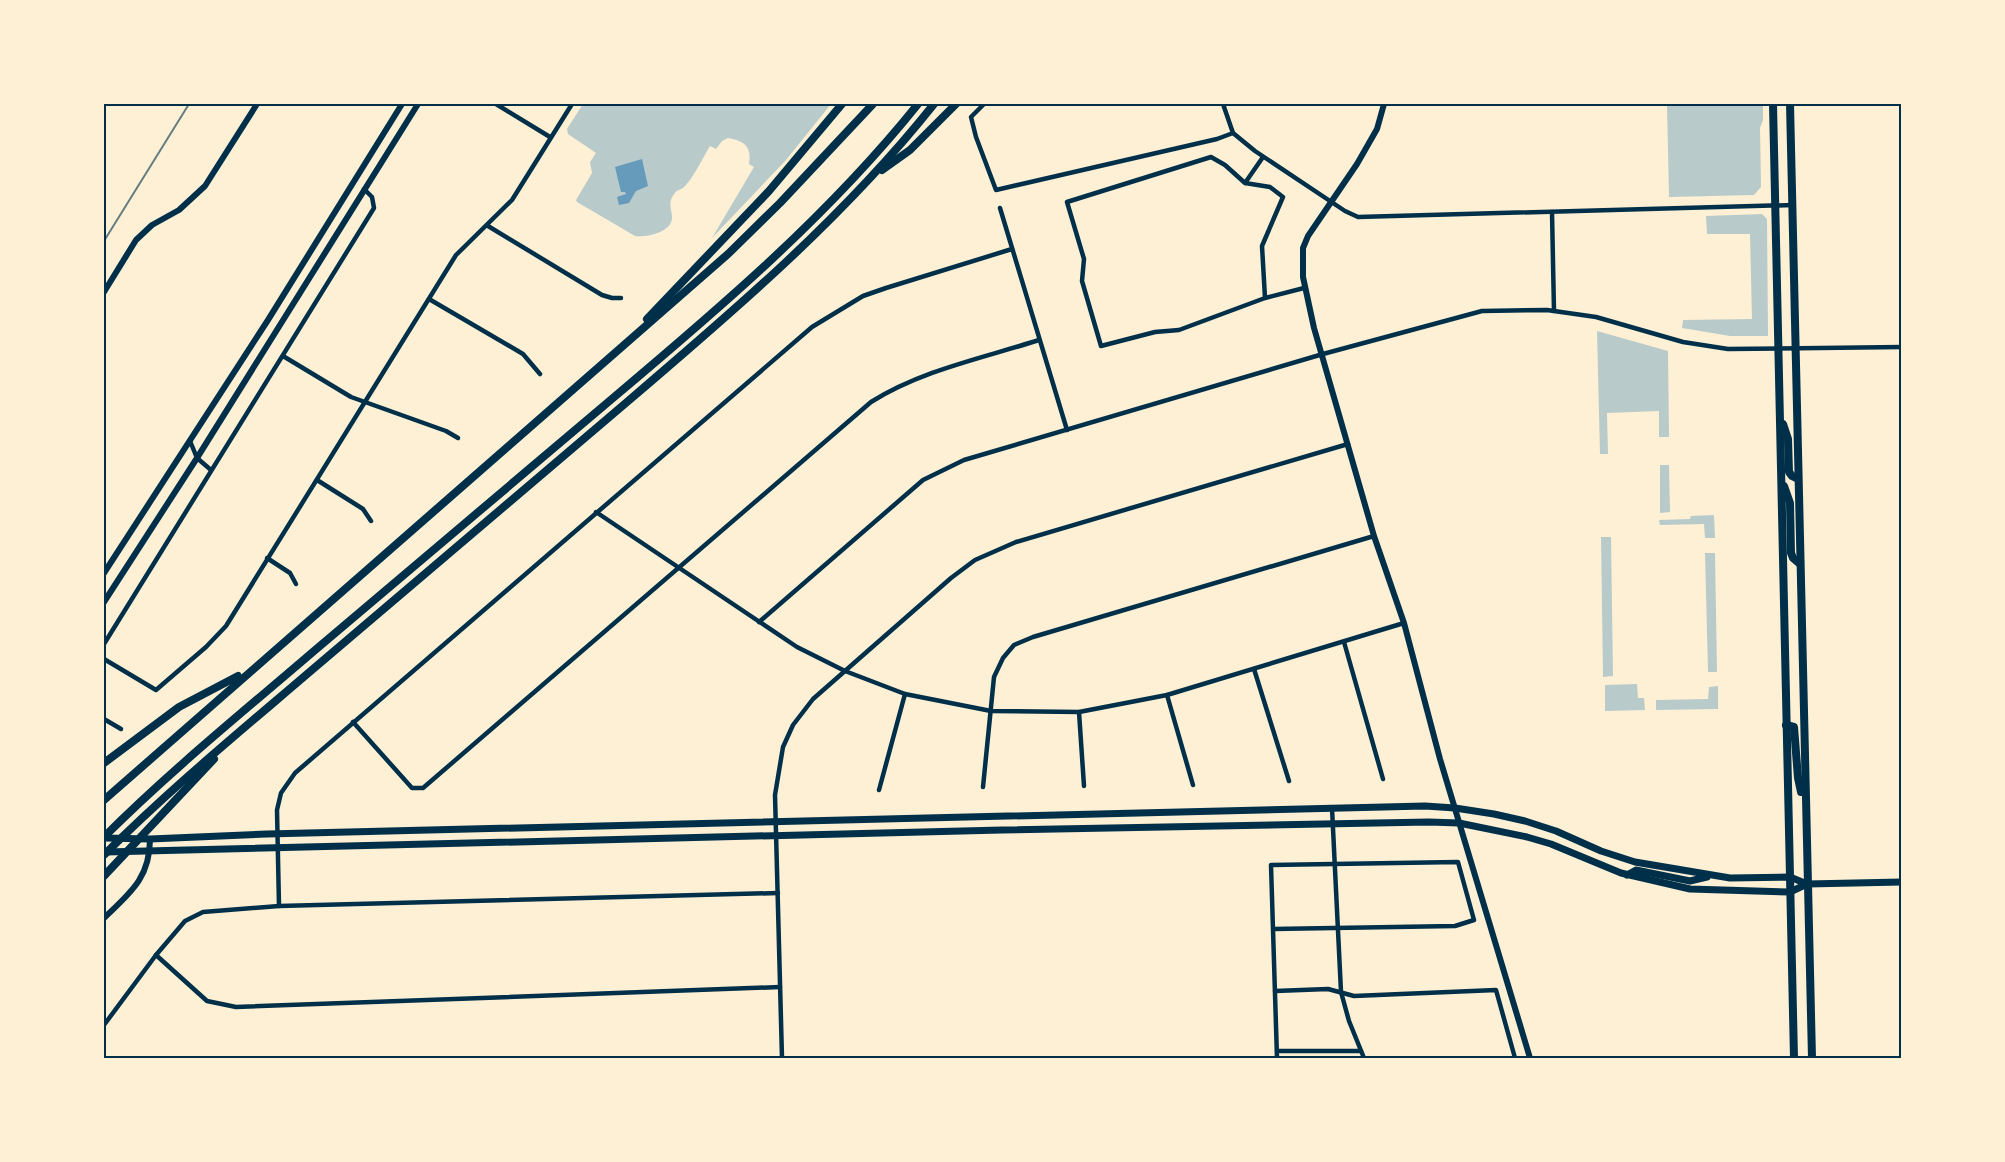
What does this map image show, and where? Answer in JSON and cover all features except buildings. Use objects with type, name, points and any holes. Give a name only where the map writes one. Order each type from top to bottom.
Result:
[{"type":"highway","points":[[609,359],[768,191],[842,104]]},
{"type":"highway","points":[[104,800],[728,254],[780,203],[873,104]]},
{"type":"highway","points":[[104,838],[118,822],[275,685],[723,304],[807,226],[918,104]]},
{"type":"highway","points":[[104,853],[238,732],[714,328],[797,254],[869,179],[934,104]]},
{"type":"highway","points":[[869,179],[910,150],[956,104]]},
{"type":"highway","points":[[104,763],[179,707],[249,671]]},
{"type":"highway","points":[[104,876],[238,732]]},
{"type":"main road","points":[[1773,104],[1794,1059]]},
{"type":"main road","points":[[1791,104],[1812,1059]]},
{"type":"main road","points":[[1780,414],[1788,439],[1789,472],[1798,479]]},
{"type":"main road","points":[[1781,477],[1790,503],[1791,553],[1800,564]]},
{"type":"main road","points":[[1786,725],[1794,727],[1798,778],[1805,808]]},
{"type":"main road","points":[[104,838],[150,839],[684,823],[1425,806],[1494,814],[1532,823],[1635,862],[1709,876],[1790,877],[1807,884],[1902,882]]},
{"type":"main road","points":[[1260,810],[1260,826]]},
{"type":"main road","points":[[980,818],[981,830]]},
{"type":"main road","points":[[871,820],[871,833]]},
{"type":"main road","points":[[684,823],[684,837]]},
{"type":"main road","points":[[104,853],[981,830],[1459,823],[1527,837],[1551,844],[1627,875],[1690,889],[1790,892],[1807,884]]},
{"type":"main road","points":[[1587,860],[1593,848]]},
{"type":"main road","points":[[1627,875],[1636,870],[1690,881],[1709,876]]},
{"type":"street","points":[[104,292],[136,240],[152,225],[179,210],[205,186],[256,104]]},
{"type":"street","points":[[104,573],[402,104]]},
{"type":"street","points":[[104,602],[197,458],[418,104]]},
{"type":"street","points":[[496,104],[550,137]]},
{"type":"street","points":[[104,659],[156,690],[206,647],[226,626],[456,255],[512,200],[572,104]]},
{"type":"street","points":[[984,104],[972,117],[976,137],[996,190],[1217,139],[1233,133]]},
{"type":"street","points":[[1223,104],[1233,133],[1263,157],[1358,217],[1793,205]]},
{"type":"street","points":[[1384,104],[1377,129],[1357,164],[1310,233],[1303,248],[1304,288],[1374,536],[1404,622],[1459,823],[1530,1059]]},
{"type":"street","points":[[1264,298],[1262,246],[1282,197],[1270,187],[1245,183],[1225,165],[1211,157],[1067,202],[1083,259],[1082,281],[1101,346],[1155,332],[1179,330],[1264,298],[1304,288]]},
{"type":"street","points":[[1245,183],[1263,157]]},
{"type":"street","points":[[104,644],[374,208],[372,196],[364,189]]},
{"type":"street","points":[[1000,208],[1067,430]]},
{"type":"street","points":[[1552,212],[1554,311]]},
{"type":"street","points":[[488,226],[602,295],[621,298]]},
{"type":"street","points":[[279,906],[276,834],[277,810],[281,793],[287,782],[353,722],[812,327],[863,297],[886,288],[1012,249]]},
{"type":"street","points":[[429,299],[523,354],[540,374]]},
{"type":"street","points":[[759,622],[923,480],[964,460],[1323,354],[1482,311],[1554,311],[1596,317],[1697,345],[1728,349],[1902,347]]},
{"type":"street","points":[[353,722],[412,788],[423,788],[879,397],[925,375],[1040,340]]},
{"type":"street","points":[[283,356],[351,397],[446,431],[458,438]]},
{"type":"street","points":[[190,441],[197,458],[211,470]]},
{"type":"street","points":[[782,1059],[775,795],[783,747],[793,724],[813,699],[951,578],[975,560],[1016,542],[1348,444]]},
{"type":"street","points":[[316,480],[363,509],[371,521]]},
{"type":"street","points":[[596,512],[796,647],[845,670],[905,693],[991,711],[1079,712],[1167,695],[1404,622]]},
{"type":"street","points":[[983,787],[994,678],[1003,658],[1014,645],[1033,637],[1374,536]]},
{"type":"street","points":[[267,558],[290,573],[296,584]]},
{"type":"street","points":[[1344,642],[1383,779]]},
{"type":"street","points":[[1254,669],[1289,781]]},
{"type":"street","points":[[879,790],[905,693]]},
{"type":"street","points":[[1167,695],[1193,785]]},
{"type":"street","points":[[1079,712],[1084,786]]},
{"type":"street","points":[[104,719],[121,729]]},
{"type":"street","points":[[1332,808],[1341,992],[1349,1021],[1364,1059]]},
{"type":"street","points":[[104,918],[133,890],[144,874],[150,852],[150,839]]},
{"type":"street","points":[[1273,929],[1455,926],[1474,920],[1458,862],[1271,865],[1277,1059]]},
{"type":"street","points":[[104,1025],[156,955],[185,921],[203,912],[279,906],[778,893]]},
{"type":"street","points":[[156,955],[207,1001],[236,1007],[780,987]]},
{"type":"street","points":[[1275,991],[1328,989],[1354,996],[1496,990],[1515,1059]]},
{"type":"street","points":[[1277,1052],[1361,1051]]},
{"type":"shaded area","points":[[583,104],[831,104],[786,160],[712,238],[754,167],[749,164],[750,158],[746,145],[728,138],[722,141],[716,149],[710,146],[689,182],[672,197],[670,205],[672,216],[669,226],[652,235],[635,236],[576,200],[592,173],[590,162],[596,153],[568,134],[567,129]]},
{"type":"shaded area","points":[[1667,104],[1763,104],[1763,120],[1760,128],[1761,187],[1754,195],[1669,197]]},
{"type":"shaded area","points":[[1762,214],[1767,219],[1768,336],[1730,336],[1682,328],[1683,320],[1752,319],[1750,234],[1707,234],[1706,216]]},
{"type":"shaded area","points":[[1597,331],[1668,351],[1669,437],[1659,437],[1659,411],[1607,413],[1608,454],[1600,454]]},
{"type":"shaded area","points":[[1660,465],[1669,465],[1670,512],[1660,513]]},
{"type":"shaded area","points":[[1714,515],[1715,538],[1705,538],[1704,524],[1660,525],[1659,520],[1690,519],[1691,516]]},
{"type":"shaded area","points":[[1601,537],[1611,537],[1613,676],[1603,677]]},
{"type":"shaded area","points":[[1705,553],[1715,553],[1717,672],[1708,672]]},
{"type":"shaded area","points":[[1637,684],[1638,698],[1644,698],[1645,710],[1605,711],[1605,685]]},
{"type":"shaded area","points":[[1718,686],[1718,709],[1656,710],[1656,700],[1708,699],[1709,687]]},
{"type":"water","points":[[642,159],[648,186],[636,191],[629,203],[619,205],[617,197],[626,194],[621,192],[615,167]]},
{"type":"railway","points":[[104,241],[189,104]]}]
